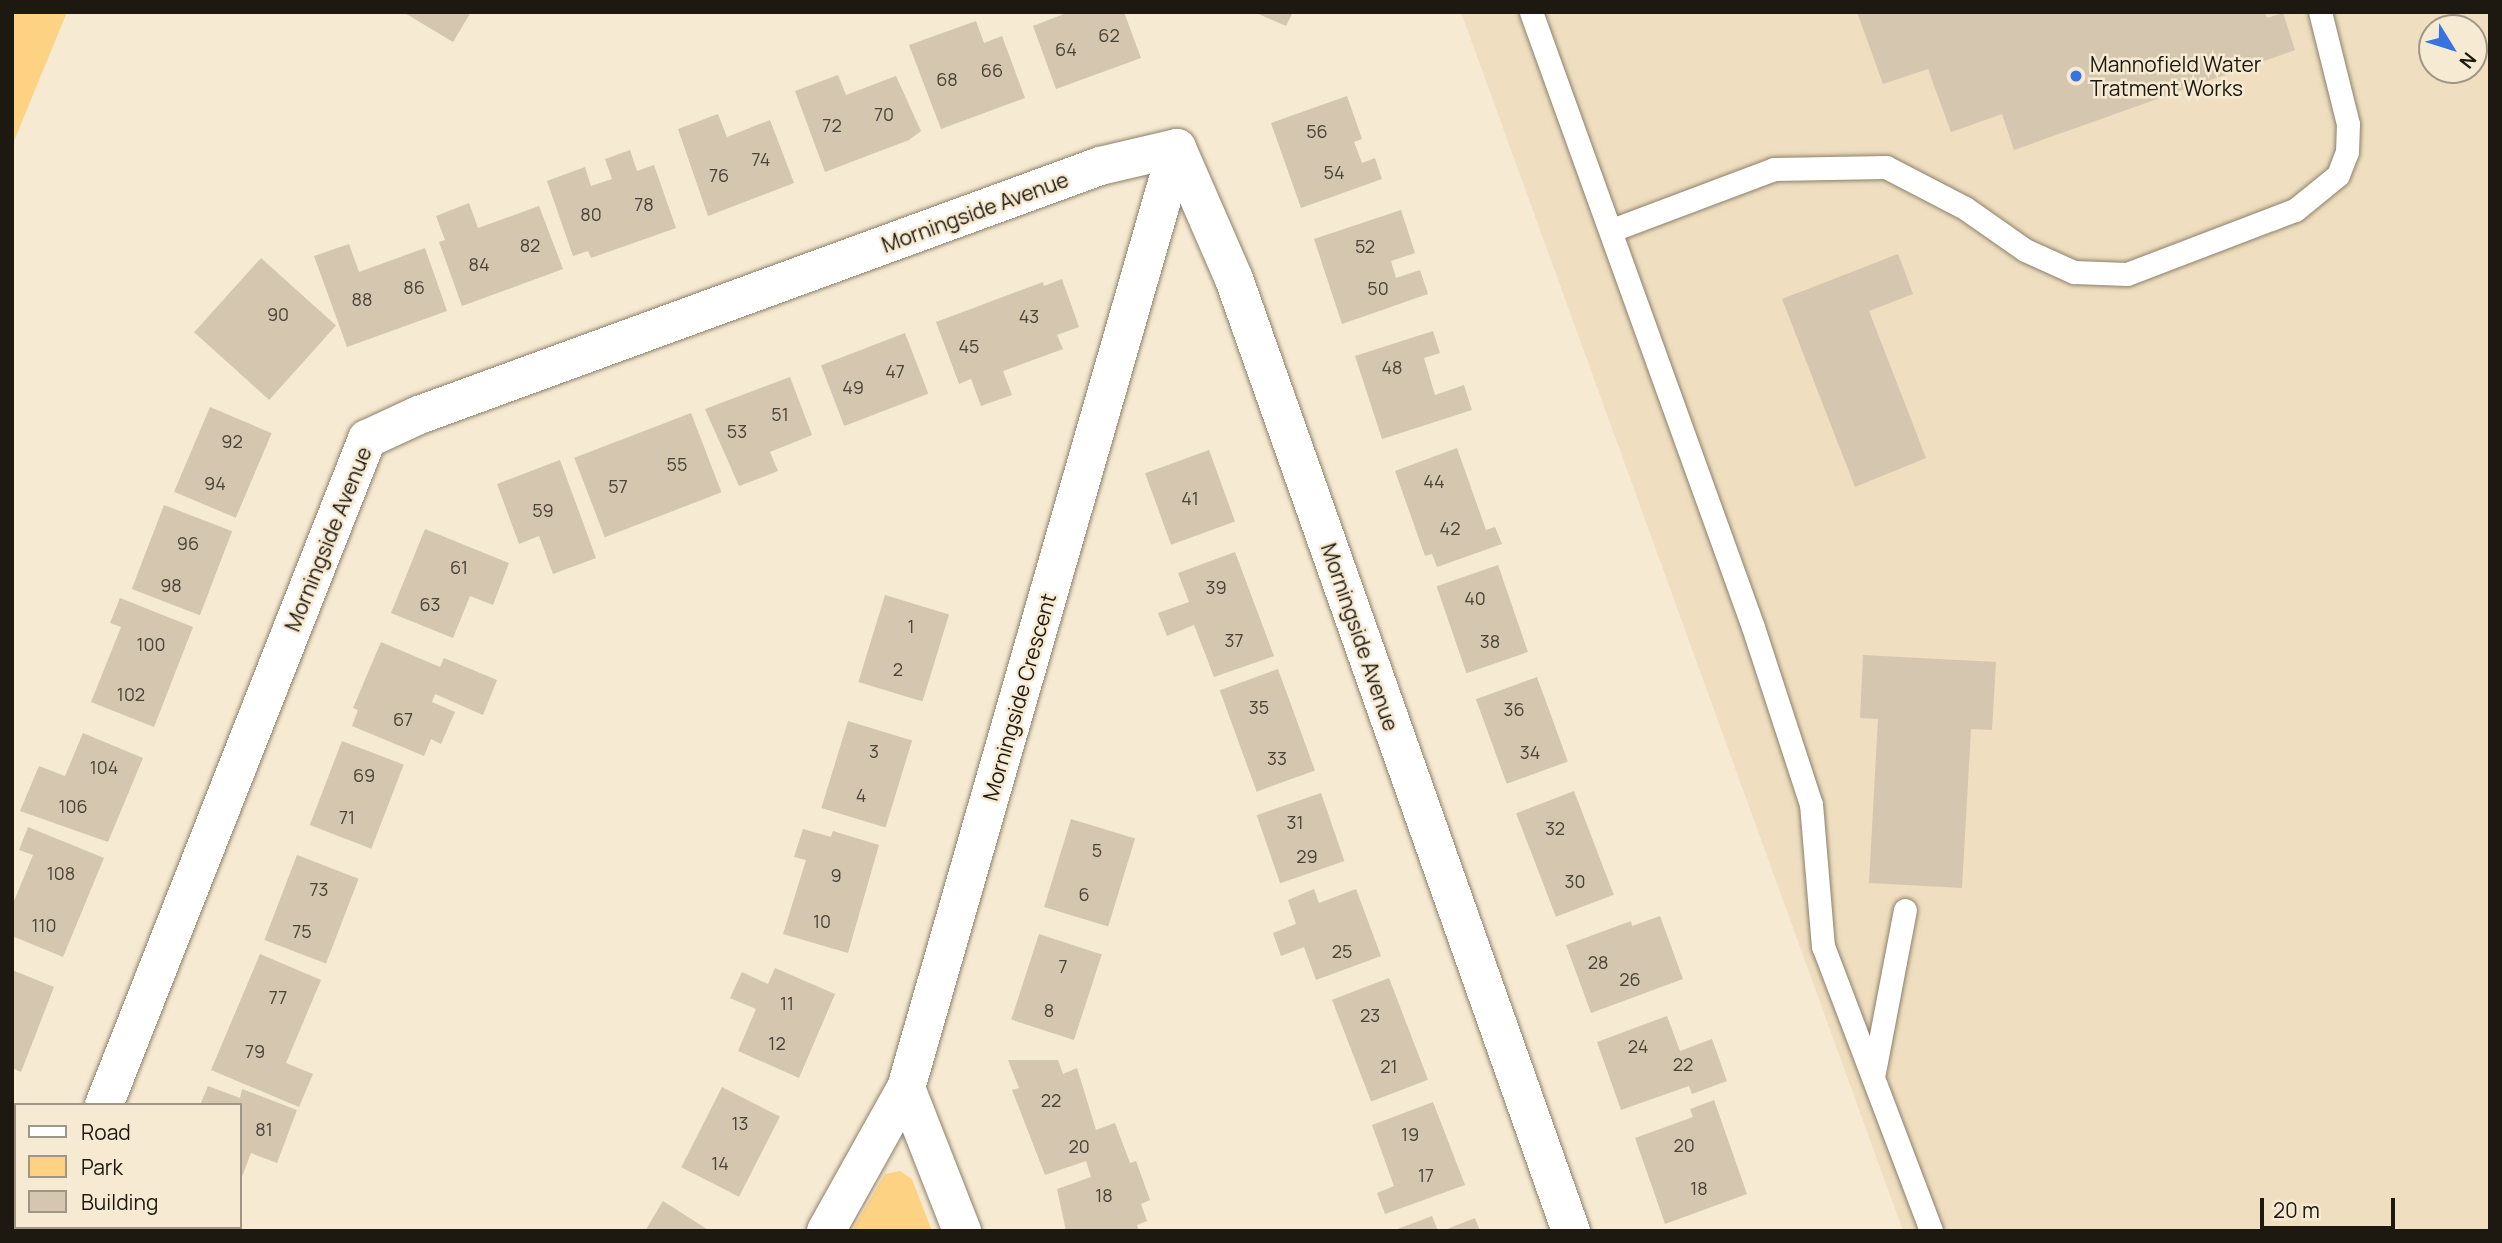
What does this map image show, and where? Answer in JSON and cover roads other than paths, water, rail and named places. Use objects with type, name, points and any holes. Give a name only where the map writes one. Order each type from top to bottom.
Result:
[{"type":"street","name":"Morningside Crescent","points":[[826,1231],[906,1088],[1177,148]]},
{"type":"street","name":"Morningside Avenue","points":[[105,1103],[367,439],[432,410],[1100,166],[1177,148],[1234,279],[1570,1231]]},
{"type":"street","points":[[906,1088],[962,1231]]},
{"type":"lane","points":[[1531,12],[1612,230],[1753,627],[1811,804],[1823,946],[1874,1072],[1931,1231]]},
{"type":"lane","points":[[1612,230],[1774,169],[1886,167],[1965,208],[2025,250],[2074,272],[2127,274],[2295,210],[2338,175],[2347,152],[2348,124],[2320,12]]},
{"type":"lane","points":[[1874,1072],[1905,910]]},
{"type":"place","name":"Mannofield Water Tratment Works","points":[[2076,76]]}]
